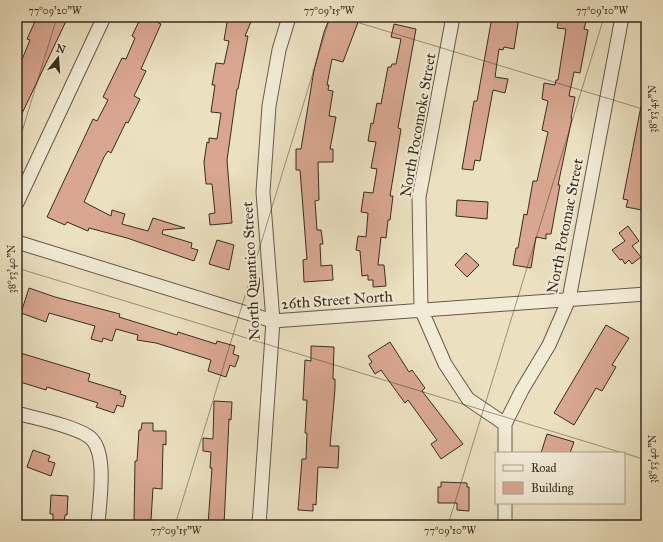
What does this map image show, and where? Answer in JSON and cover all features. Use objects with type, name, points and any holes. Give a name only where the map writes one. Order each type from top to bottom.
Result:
[{"type":"street","points":[[17,203],[104,17]]},
{"type":"street","name":"North Quantico Street","points":[[259,525],[273,321],[263,192],[269,106],[279,50],[290,17]]},
{"type":"street","name":"North Pocomoke Street","points":[[453,17],[419,197],[421,309],[445,364],[468,399],[504,424]]},
{"type":"street","name":"North Potomac Street","points":[[505,452],[504,424],[549,345],[568,299],[622,17]]},
{"type":"street","name":"26th Street North","points":[[17,242],[273,321],[421,309],[646,294]]},
{"type":"street","points":[[17,412],[88,436],[92,440],[97,447],[101,461],[98,525]]},
{"type":"street","points":[[505,504],[506,525]]},
{"type":"building","points":[[37,17],[68,17],[17,124],[17,59],[21,62],[30,40],[27,39]]},
{"type":"building","points":[[141,17],[147,17],[161,24],[141,69],[146,71],[134,96],[140,99],[128,123],[126,122],[111,153],[108,151],[104,157],[84,202],[111,216],[112,210],[125,214],[122,224],[148,231],[153,218],[185,228],[163,230],[162,234],[192,243],[191,248],[198,250],[194,261],[127,238],[89,228],[88,231],[67,222],[65,225],[47,217],[93,119],[97,121],[108,100],[103,97],[122,58],[126,59],[135,38],[132,36]]},
{"type":"building","points":[[228,17],[253,17],[245,36],[248,36],[237,89],[227,160],[232,223],[210,225],[209,214],[215,213],[212,184],[206,184],[204,162],[209,138],[217,139],[221,113],[211,112],[215,85],[212,85],[216,63],[224,64],[229,41],[224,40]]},
{"type":"building","points":[[330,17],[360,17],[343,62],[332,59],[327,85],[329,85],[328,90],[333,91],[329,116],[336,117],[330,149],[333,149],[333,162],[318,162],[319,200],[315,201],[317,230],[321,230],[323,244],[320,244],[321,266],[332,265],[333,280],[304,282],[303,260],[307,259],[300,170],[296,170],[296,149],[301,149],[314,70],[324,32]]},
{"type":"building","points":[[492,17],[519,17],[514,49],[504,47],[503,50],[499,49],[495,77],[508,79],[505,93],[493,90],[480,161],[475,160],[473,170],[462,169],[474,101],[477,101]]},
{"type":"building","points":[[559,17],[587,17],[584,29],[588,30],[580,73],[574,72],[569,96],[575,97],[558,185],[560,185],[551,234],[546,234],[546,239],[536,237],[531,268],[513,265],[516,248],[518,248],[524,214],[527,215],[533,181],[537,181],[548,132],[542,130],[548,101],[542,99],[544,83],[555,85],[556,80],[558,80],[566,29],[557,28]]},
{"type":"building","points":[[394,24],[416,29],[398,128],[401,129],[390,196],[393,196],[390,220],[388,220],[386,238],[381,237],[378,265],[384,265],[386,286],[373,287],[373,280],[368,280],[368,275],[362,276],[360,251],[356,250],[358,236],[366,237],[368,213],[361,212],[364,192],[373,193],[377,169],[371,168],[376,142],[368,141],[371,123],[373,124],[377,103],[381,104],[388,67],[391,67],[392,64],[396,64],[401,39],[391,37]]},
{"type":"building","points":[[641,106],[646,107],[646,185],[642,210],[626,207],[628,200],[623,199]]},
{"type":"building","points":[[457,200],[488,202],[487,219],[456,216]]},
{"type":"building","points":[[628,226],[639,241],[632,246],[641,257],[632,264],[629,260],[625,264],[622,259],[620,260],[612,250],[625,241],[619,233]]},
{"type":"building","points":[[217,240],[234,245],[229,270],[209,264]]},
{"type":"building","points":[[466,253],[479,265],[467,277],[455,265]]},
{"type":"building","points":[[29,288],[55,297],[120,314],[119,317],[177,335],[178,332],[216,344],[217,341],[235,346],[233,354],[239,356],[235,367],[230,365],[226,377],[208,371],[211,360],[156,343],[137,340],[138,335],[116,329],[112,341],[103,338],[102,342],[91,339],[95,326],[49,313],[46,322],[21,313]]},
{"type":"building","points":[[606,325],[629,338],[612,365],[616,367],[602,391],[596,388],[574,425],[554,413]]},
{"type":"building","points":[[390,342],[409,372],[412,370],[425,388],[422,391],[463,444],[441,459],[431,444],[437,440],[408,400],[405,403],[381,370],[375,374],[369,364],[372,362],[368,356]]},
{"type":"building","points":[[311,346],[334,347],[333,379],[335,379],[335,389],[330,446],[339,446],[338,468],[318,467],[316,505],[313,504],[313,511],[298,510],[302,459],[306,459],[307,433],[305,433],[307,400],[303,400],[305,360],[311,361]]},
{"type":"building","points":[[17,352],[90,374],[88,381],[121,391],[120,394],[126,396],[123,407],[117,405],[114,413],[96,407],[98,403],[47,387],[46,390],[17,381]]},
{"type":"building","points":[[214,401],[232,402],[231,420],[229,419],[224,525],[208,525],[212,468],[210,468],[211,452],[203,451],[203,438],[213,439]]},
{"type":"building","points":[[142,423],[153,423],[153,431],[166,431],[166,445],[163,444],[162,489],[153,488],[151,520],[149,520],[148,525],[137,525],[137,520],[134,520],[135,461],[137,461],[139,430],[141,430]]},
{"type":"building","points":[[547,434],[574,442],[570,452],[541,452]]},
{"type":"building","points":[[33,450],[50,456],[48,461],[55,463],[51,476],[27,467]]},
{"type":"building","points":[[441,482],[467,483],[467,487],[469,487],[469,511],[457,510],[457,503],[438,503],[438,487],[441,487]]},
{"type":"building","points":[[51,495],[68,496],[67,515],[65,515],[64,522],[53,521],[53,514],[50,514]]}]
